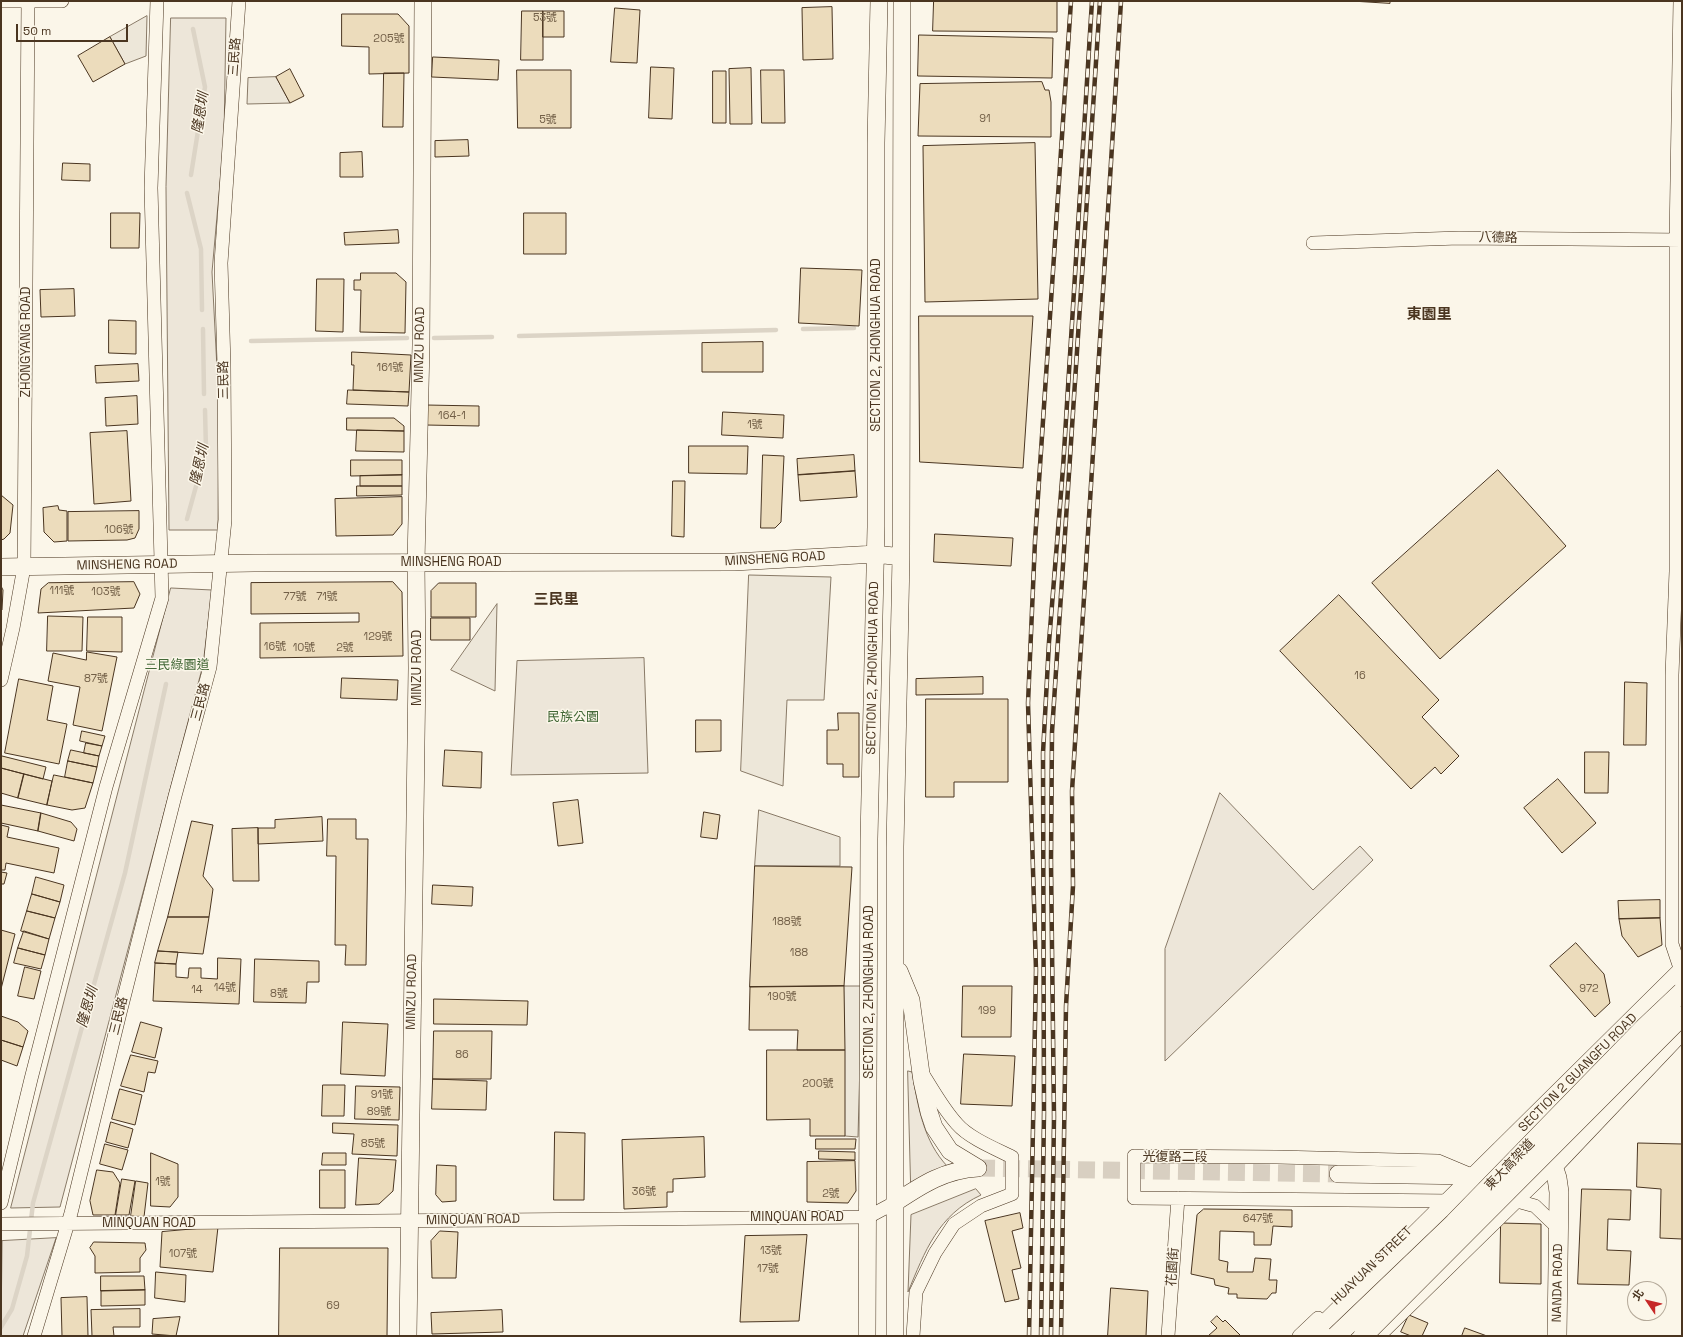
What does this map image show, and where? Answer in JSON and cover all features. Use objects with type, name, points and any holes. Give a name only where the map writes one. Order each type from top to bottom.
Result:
[{"type":"main road","name":"SECTION 2 GUANGFU ROAD","points":[[1475,1176],[1682,972]]},
{"type":"main road","name":"東大高架道","points":[[1336,1336],[1454,1223],[1644,1028],[1682,992]]},
{"type":"main road","name":"東大高架道","points":[[1362,1336],[1682,1016]]},
{"type":"main road","points":[[1553,1166],[1682,1030]]},
{"type":"main road","points":[[1547,1104],[1553,1166]]},
{"type":"main road","name":"NANDA ROAD","points":[[1553,1166],[1558,1178],[1559,1192],[1557,1336]]},
{"type":"main road","points":[[1313,1336],[1475,1176]]},
{"type":"street","points":[[1,1],[62,1]]},
{"type":"street","name":"ZHONGYANG ROAD","points":[[1,680],[13,628],[24,567],[28,1]]},
{"type":"street","points":[[1,1203],[31,1079],[106,787],[162,598],[151,188],[157,1]]},
{"type":"street","name":"三民路","points":[[34,1336],[68,1223],[157,866],[210,667],[225,520],[224,366],[221,263],[238,1]]},
{"type":"street","name":"MINZU ROAD","points":[[408,1336],[417,668],[416,562],[421,300],[423,1]]},
{"type":"street","name":"SECTION 2, ZHONGHUA ROAD","points":[[867,1336],[870,839],[876,554],[875,158],[878,1]]},
{"type":"street","name":"SECTION 2, ZHONGHUA ROAD","points":[[895,1336],[895,962],[901,557],[902,1]]},
{"type":"street","points":[[1680,1],[1679,240],[1675,437],[1676,570],[1672,675],[1672,944],[1682,972]]},
{"type":"street","name":"八德路","points":[[1313,242],[1459,238],[1679,240]]},
{"type":"street","name":"MINSHENG ROAD","points":[[1,567],[416,562],[734,562],[876,554],[901,557]]},
{"type":"street","points":[[895,962],[911,1000],[919,1067],[929,1112],[937,1132],[950,1151],[978,1168],[960,1169],[939,1176],[920,1186],[896,1202]]},
{"type":"street","points":[[913,1336],[916,1292],[942,1241],[954,1224],[981,1206],[1012,1194],[1012,1157],[983,1143],[958,1125],[935,1095],[919,1067]]},
{"type":"street","name":"光復路二段","points":[[1475,1176],[1438,1161],[1277,1157],[1134,1156],[1134,1198],[1517,1201]]},
{"type":"street","points":[[1338,1174],[1475,1176],[1505,1170],[1553,1166]]},
{"type":"street","points":[[1379,1336],[1553,1166]]},
{"type":"street","name":"花園街","points":[[1168,1336],[1178,1198]]},
{"type":"street","points":[[1449,1201],[1471,1204],[1481,1215],[1481,1236]]},
{"type":"street","name":"HUAYUAN STREET","points":[[1300,1336],[1433,1207],[1449,1201]]},
{"type":"street","name":"NANDA ROAD","points":[[1517,1201],[1535,1206],[1559,1229]]},
{"type":"street","name":"MINQUAN ROAD","points":[[1,1224],[868,1217],[896,1202]]},
{"type":"green space","points":[[171,18],[226,18],[224,138],[212,272],[219,407],[218,530],[169,530],[166,187]]},
{"type":"green space","name":"三民綠園道","points":[[171,588],[212,590],[203,665],[60,1207],[11,1208]]},
{"type":"green space","name":"民族公園","points":[[644,658],[648,773],[511,775],[517,661]]},
{"type":"green space","points":[[1220,793],[1313,890],[1360,846],[1373,860],[1165,1061],[1165,949]]},
{"type":"green space","points":[[908,1071],[912,1072],[919,1110],[927,1134],[940,1157],[948,1167],[911,1186]]},
{"type":"green space","points":[[976,1189],[981,1195],[966,1203],[954,1213],[943,1224],[935,1236],[927,1249],[908,1292],[911,1215]]},
{"type":"green space","points":[[56,1238],[23,1336],[1,1336],[2,1241]]},
{"type":"shaded area","points":[[147,16],[146,56],[125,64],[110,37]]},
{"type":"shaded area","points":[[276,77],[290,103],[247,104],[248,78]]},
{"type":"shaded area","points":[[749,575],[831,577],[824,700],[787,700],[783,786],[741,771]]},
{"type":"shaded area","points":[[497,604],[495,691],[451,670]]},
{"type":"shaded area","points":[[759,810],[840,837],[840,866],[755,866]]},
{"type":"shaded area","points":[[844,986],[862,986],[858,1137],[845,1136]]},
{"type":"building","points":[[934,1],[1057,1],[1057,32],[933,31]]},
{"type":"building","points":[[1352,1],[1390,1],[1390,3]]},
{"type":"building","points":[[832,7],[833,59],[803,60],[802,8]]},
{"type":"building","points":[[615,8],[640,10],[637,63],[611,62]]},
{"type":"building","points":[[522,11],[543,11],[543,60],[521,60]]},
{"type":"building","points":[[543,11],[564,11],[564,37],[543,37]]},
{"type":"building","points":[[342,14],[398,14],[409,26],[409,73],[369,74],[369,47],[342,46]]},
{"type":"building","points":[[919,35],[1053,38],[1052,78],[918,76]]},
{"type":"building","points":[[110,37],[125,64],[93,82],[78,56]]},
{"type":"building","points":[[433,57],[499,60],[498,80],[432,77]]},
{"type":"building","points":[[651,67],[674,68],[672,119],[649,118]]},
{"type":"building","points":[[751,68],[752,124],[730,124],[729,69]]},
{"type":"building","points":[[290,69],[304,96],[290,103],[276,77]]},
{"type":"building","points":[[517,70],[571,70],[571,128],[518,128]]},
{"type":"building","points":[[761,70],[784,70],[785,123],[762,123]]},
{"type":"building","points":[[713,71],[726,71],[726,123],[713,123]]},
{"type":"building","points":[[384,73],[404,73],[403,127],[383,127]]},
{"type":"building","points":[[1042,82],[1045,90],[1049,90],[1051,102],[1051,137],[918,136],[920,84]]},
{"type":"building","points":[[468,140],[469,156],[435,157],[435,141]]},
{"type":"building","points":[[1035,143],[1038,299],[925,302],[923,146]]},
{"type":"building","points":[[362,152],[363,177],[340,177],[340,153]]},
{"type":"building","points":[[63,163],[90,164],[90,181],[62,180]]},
{"type":"building","points":[[111,213],[140,213],[139,248],[111,248]]},
{"type":"building","points":[[524,213],[566,213],[566,254],[524,254]]},
{"type":"building","points":[[398,230],[399,243],[345,245],[344,233]]},
{"type":"building","points":[[801,268],[862,270],[859,326],[799,323]]},
{"type":"building","points":[[361,273],[396,273],[406,282],[405,333],[360,332],[361,290],[354,290],[354,280],[360,280]]},
{"type":"building","points":[[317,279],[344,279],[343,332],[316,331]]},
{"type":"building","points":[[74,289],[75,316],[41,317],[40,290]]},
{"type":"building","points":[[919,316],[1033,316],[1023,468],[920,462]]},
{"type":"building","points":[[109,320],[136,321],[136,354],[109,353]]},
{"type":"building","points":[[763,342],[763,372],[702,372],[702,343]]},
{"type":"building","points":[[352,352],[411,355],[409,392],[353,390],[354,365],[352,365]]},
{"type":"building","points":[[138,364],[139,381],[96,383],[95,366]]},
{"type":"building","points":[[348,390],[409,392],[408,406],[347,404]]},
{"type":"building","points":[[137,396],[138,424],[106,426],[105,398]]},
{"type":"building","points":[[426,405],[479,406],[479,426],[425,425]]},
{"type":"building","points":[[723,412],[784,415],[783,438],[722,435]]},
{"type":"building","points":[[347,418],[394,418],[404,426],[404,431],[347,430]]},
{"type":"building","points":[[357,430],[404,431],[404,452],[356,451]]},
{"type":"building","points":[[127,431],[131,501],[94,504],[90,433]]},
{"type":"building","points":[[689,446],[748,446],[747,474],[689,473]]},
{"type":"building","points":[[763,455],[784,456],[781,522],[775,528],[761,528]]},
{"type":"building","points":[[854,455],[855,471],[798,475],[797,459]]},
{"type":"building","points":[[351,460],[402,460],[402,475],[351,476]]},
{"type":"building","points":[[1498,470],[1566,546],[1440,659],[1372,583]]},
{"type":"building","points":[[855,471],[857,497],[800,501],[798,475]]},
{"type":"building","points":[[402,475],[402,486],[360,486],[360,476]]},
{"type":"building","points":[[673,481],[685,481],[684,537],[672,536]]},
{"type":"building","points":[[357,486],[402,486],[402,495],[357,496]]},
{"type":"building","points":[[1,495],[13,505],[10,533],[1,540]]},
{"type":"building","points":[[402,497],[402,524],[393,535],[336,536],[335,499]]},
{"type":"building","points":[[58,506],[59,510],[67,511],[67,541],[54,542],[44,532],[43,508]]},
{"type":"building","points":[[139,511],[139,529],[135,538],[127,540],[68,541],[68,512]]},
{"type":"building","points":[[935,534],[1013,538],[1011,566],[934,562]]},
{"type":"building","points":[[134,582],[140,594],[134,608],[38,613],[41,589],[48,583]]},
{"type":"building","points":[[393,582],[402,592],[403,656],[260,658],[260,623],[359,622],[359,613],[251,614],[251,583]]},
{"type":"building","points":[[439,583],[476,583],[476,617],[431,617],[431,591]]},
{"type":"building","points":[[1,586],[3,590],[2,610],[1,610]]},
{"type":"building","points":[[1339,595],[1439,700],[1422,717],[1459,756],[1441,774],[1435,767],[1411,789],[1280,651]]},
{"type":"building","points":[[48,616],[83,617],[82,651],[47,651]]},
{"type":"building","points":[[88,617],[122,617],[122,652],[87,651]]},
{"type":"building","points":[[431,618],[470,618],[470,640],[431,640]]},
{"type":"building","points":[[87,652],[117,657],[102,731],[73,725],[80,687],[48,681],[53,653],[86,660]]},
{"type":"building","points":[[983,677],[983,694],[916,695],[916,679]]},
{"type":"building","points":[[342,678],[398,680],[397,700],[341,698]]},
{"type":"building","points":[[19,679],[53,686],[47,720],[67,724],[59,764],[5,753]]},
{"type":"building","points":[[1625,682],[1647,683],[1646,745],[1624,745]]},
{"type":"building","points":[[926,699],[1008,699],[1008,782],[954,782],[954,797],[926,797]]},
{"type":"building","points":[[838,713],[859,713],[859,777],[843,777],[843,764],[827,764],[827,730],[838,730]]},
{"type":"building","points":[[696,720],[721,720],[721,751],[696,752]]},
{"type":"building","points":[[82,731],[105,736],[102,746],[80,741]]},
{"type":"building","points":[[86,743],[102,746],[99,756],[84,753]]},
{"type":"building","points":[[71,750],[99,756],[97,767],[68,761]]},
{"type":"building","points":[[445,750],[482,752],[481,788],[443,786]]},
{"type":"building","points":[[1585,752],[1609,752],[1608,793],[1585,793]]},
{"type":"building","points":[[2,756],[46,767],[43,779],[1,768]]},
{"type":"building","points":[[68,761],[97,767],[93,783],[65,777]]},
{"type":"building","points":[[1,768],[24,774],[18,798],[1,793]]},
{"type":"building","points":[[24,774],[52,781],[47,805],[18,798]]},
{"type":"building","points":[[54,775],[93,783],[85,808],[72,810],[47,805]]},
{"type":"building","points":[[1558,779],[1596,823],[1562,853],[1524,808]]},
{"type":"building","points":[[578,800],[583,843],[558,846],[553,803]]},
{"type":"building","points":[[1,805],[41,813],[38,831],[1,823]]},
{"type":"building","points":[[704,812],[720,815],[717,839],[701,837]]},
{"type":"building","points":[[41,813],[71,822],[77,829],[74,841],[38,831]]},
{"type":"building","points":[[322,817],[323,841],[258,844],[258,828],[275,828],[275,820]]},
{"type":"building","points":[[328,819],[356,819],[356,839],[368,839],[366,965],[345,965],[346,945],[335,945],[336,856],[327,856]]},
{"type":"building","points":[[192,821],[213,825],[203,876],[213,889],[209,917],[168,917]]},
{"type":"building","points":[[1,825],[9,827],[7,837],[59,848],[54,873],[6,863],[5,870],[1,870]]},
{"type":"building","points":[[258,828],[259,881],[233,881],[232,829]]},
{"type":"building","points":[[755,866],[852,867],[844,986],[750,987]]},
{"type":"building","points":[[1,872],[7,873],[4,884],[1,884]]},
{"type":"building","points":[[36,877],[64,885],[60,902],[32,894]]},
{"type":"building","points":[[433,885],[473,887],[472,906],[432,904]]},
{"type":"building","points":[[32,894],[60,902],[55,918],[27,911]]},
{"type":"building","points":[[1660,900],[1660,918],[1619,919],[1618,901]]},
{"type":"building","points":[[27,911],[55,918],[49,939],[21,931]]},
{"type":"building","points":[[168,917],[209,917],[203,954],[158,951]]},
{"type":"building","points":[[1660,918],[1662,945],[1638,957],[1622,936],[1619,919]]},
{"type":"building","points":[[1,930],[15,934],[1,989]]},
{"type":"building","points":[[24,931],[49,939],[45,955],[18,948]]},
{"type":"building","points":[[1576,943],[1604,974],[1610,1003],[1595,1017],[1550,966]]},
{"type":"building","points":[[18,948],[45,955],[41,969],[14,963]]},
{"type":"building","points":[[158,951],[178,952],[176,964],[155,963]]},
{"type":"building","points":[[218,958],[241,959],[239,1004],[153,1001],[155,963],[176,964],[176,977],[188,978],[189,968],[201,968],[201,978],[217,979]]},
{"type":"building","points":[[255,959],[319,961],[319,982],[307,982],[306,1003],[254,1002]]},
{"type":"building","points":[[25,967],[41,971],[34,999],[18,996]]},
{"type":"building","points":[[844,986],[845,1050],[797,1050],[798,1030],[749,1030],[750,987]]},
{"type":"building","points":[[963,986],[1012,986],[1011,1037],[962,1037]]},
{"type":"building","points":[[434,999],[528,1001],[527,1025],[434,1024]]},
{"type":"building","points":[[1,1016],[18,1022],[28,1031],[23,1047],[1,1040]]},
{"type":"building","points":[[141,1022],[162,1028],[155,1058],[132,1052]]},
{"type":"building","points":[[343,1022],[388,1024],[385,1076],[341,1074]]},
{"type":"building","points":[[434,1031],[492,1031],[491,1079],[433,1079]]},
{"type":"building","points":[[1,1040],[23,1047],[17,1066],[1,1060]]},
{"type":"building","points":[[767,1050],[845,1050],[845,1136],[810,1136],[810,1119],[767,1120]]},
{"type":"building","points":[[964,1054],[1015,1056],[1012,1106],[961,1104]]},
{"type":"building","points":[[131,1055],[158,1061],[155,1073],[148,1072],[144,1092],[121,1086]]},
{"type":"building","points":[[433,1079],[487,1081],[486,1110],[432,1109]]},
{"type":"building","points":[[323,1085],[345,1085],[344,1116],[322,1116]]},
{"type":"building","points":[[356,1086],[400,1087],[399,1120],[355,1119]]},
{"type":"building","points":[[120,1089],[142,1095],[135,1125],[112,1119]]},
{"type":"building","points":[[111,1122],[133,1129],[128,1148],[106,1142]]},
{"type":"building","points":[[333,1123],[398,1125],[397,1156],[352,1154],[354,1134],[333,1133]]},
{"type":"building","points":[[555,1132],[585,1133],[584,1200],[554,1200]]},
{"type":"building","points":[[704,1137],[705,1177],[673,1179],[673,1192],[667,1192],[667,1207],[624,1209],[622,1140]]},
{"type":"building","points":[[816,1139],[856,1139],[855,1149],[816,1149]]},
{"type":"building","points":[[1638,1143],[1682,1144],[1682,1239],[1660,1238],[1661,1189],[1637,1187]]},
{"type":"building","points":[[105,1144],[128,1150],[122,1170],[100,1164]]},
{"type":"building","points":[[819,1151],[855,1152],[855,1160],[819,1159]]},
{"type":"building","points":[[151,1153],[178,1164],[178,1197],[170,1207],[151,1206]]},
{"type":"building","points":[[323,1153],[346,1153],[346,1165],[322,1165]]},
{"type":"building","points":[[359,1158],[396,1160],[393,1191],[379,1204],[356,1205]]},
{"type":"building","points":[[855,1161],[856,1191],[848,1203],[807,1202],[807,1162]]},
{"type":"building","points":[[437,1165],[456,1166],[456,1201],[442,1202],[436,1195]]},
{"type":"building","points":[[97,1170],[113,1172],[120,1183],[115,1215],[93,1215],[90,1201]]},
{"type":"building","points":[[320,1170],[345,1170],[345,1208],[320,1208]]},
{"type":"building","points":[[122,1179],[135,1181],[129,1215],[116,1215]]},
{"type":"building","points":[[136,1181],[148,1183],[144,1217],[131,1216]]},
{"type":"building","points":[[1582,1189],[1631,1190],[1630,1220],[1608,1219],[1607,1250],[1631,1251],[1629,1281],[1627,1281],[1627,1285],[1578,1284]]},
{"type":"building","points":[[1204,1209],[1292,1210],[1292,1227],[1273,1226],[1271,1245],[1254,1245],[1254,1232],[1220,1231],[1219,1260],[1228,1262],[1227,1272],[1253,1272],[1255,1258],[1271,1259],[1269,1280],[1277,1280],[1276,1293],[1272,1293],[1267,1299],[1237,1298],[1237,1294],[1228,1294],[1229,1288],[1215,1285],[1214,1279],[1191,1274],[1197,1215]]},
{"type":"building","points":[[1020,1213],[1023,1228],[1012,1231],[1021,1268],[1012,1270],[1019,1299],[1005,1302],[985,1221]]},
{"type":"building","points":[[1501,1223],[1541,1224],[1541,1284],[1500,1283]]},
{"type":"building","points":[[218,1227],[213,1272],[160,1267],[162,1232]]},
{"type":"building","points":[[440,1231],[458,1232],[456,1278],[432,1278],[431,1241]]},
{"type":"building","points":[[807,1235],[799,1321],[740,1322],[745,1236]]},
{"type":"building","points":[[94,1242],[145,1243],[146,1250],[140,1258],[140,1272],[95,1273],[95,1256],[90,1248]]},
{"type":"building","points":[[280,1248],[388,1248],[387,1336],[279,1336]]},
{"type":"building","points":[[156,1272],[186,1275],[185,1302],[155,1298]]},
{"type":"building","points":[[101,1276],[144,1276],[145,1290],[101,1291]]},
{"type":"building","points":[[1111,1288],[1148,1291],[1146,1336],[1108,1336]]},
{"type":"building","points":[[145,1290],[145,1305],[101,1306],[101,1291]]},
{"type":"building","points":[[87,1297],[88,1336],[62,1336],[61,1298]]},
{"type":"building","points":[[140,1309],[140,1327],[113,1327],[114,1336],[92,1336],[91,1310]]},
{"type":"building","points":[[502,1310],[503,1332],[432,1334],[431,1313]]},
{"type":"building","points":[[1409,1315],[1428,1323],[1422,1336],[1411,1336],[1401,1332]]},
{"type":"building","points":[[1217,1316],[1223,1322],[1225,1320],[1241,1336],[1208,1336],[1217,1328],[1211,1322]]},
{"type":"building","points":[[180,1317],[176,1336],[152,1334],[153,1319]]},
{"type":"building","points":[[1465,1328],[1487,1336],[1462,1336]]},
{"type":"waterway","name":"隆恩圳","points":[[191,175],[205,87],[193,29]]},
{"type":"waterway","name":"隆恩圳","points":[[187,193],[201,249],[202,310]]},
{"type":"waterway","points":[[803,329],[854,328]]},
{"type":"waterway","name":"隆恩圳","points":[[203,329],[204,394]]},
{"type":"waterway","points":[[519,336],[776,330]]},
{"type":"waterway","points":[[434,338],[492,337]]},
{"type":"waterway","points":[[251,341],[407,338]]},
{"type":"waterway","name":"隆恩圳","points":[[187,519],[206,450],[205,410]]},
{"type":"waterway","name":"隆恩圳","points":[[1,1327],[12,1309],[27,1256],[33,1203],[125,873],[166,684]]},
{"type":"tunnel","points":[[978,1168],[1338,1174]]},
{"type":"railway","points":[[1029,1336],[1036,970],[1028,703],[1035,541],[1071,1]]},
{"type":"railway","points":[[1041,1336],[1044,1112],[1043,753],[1049,642],[1063,468],[1092,1]]},
{"type":"railway","points":[[1051,1336],[1054,1117],[1051,862],[1052,732],[1100,1]]},
{"type":"railway","points":[[1061,1336],[1066,1006],[1073,886],[1072,791],[1121,1]]},
{"type":"district","name":"東園里","points":[[1429,315]]},
{"type":"district","name":"三民里","points":[[556,600]]}]
